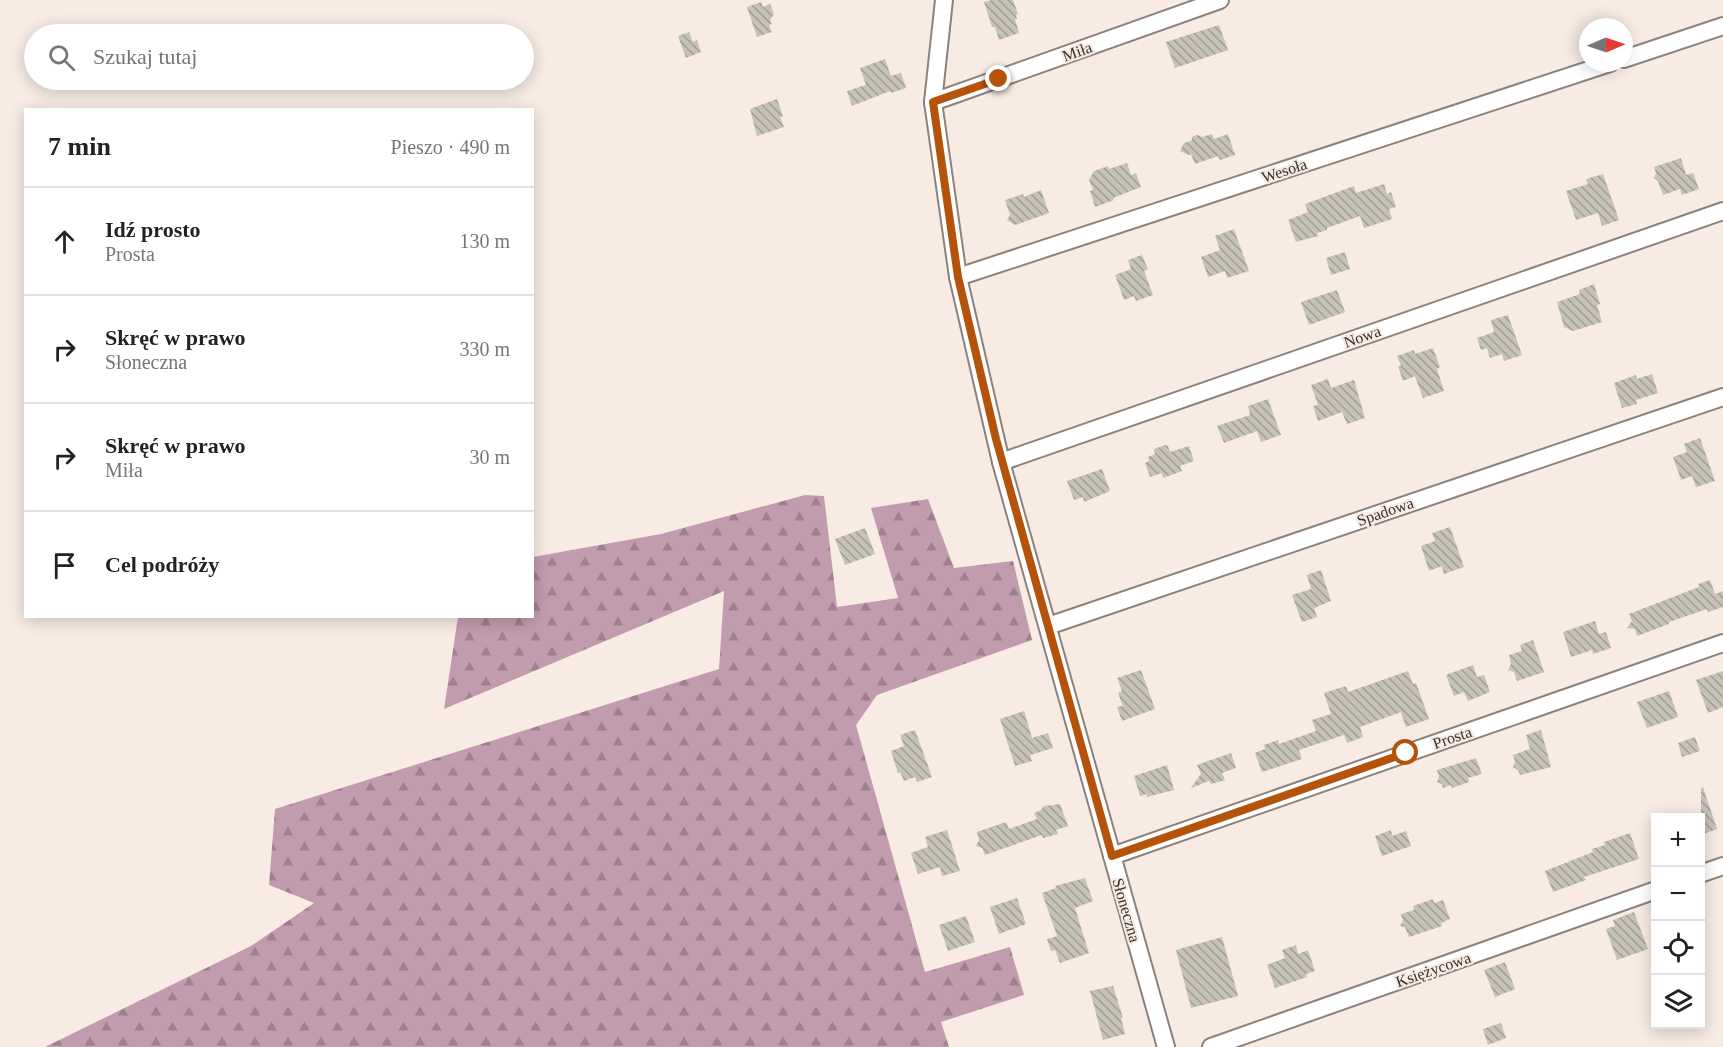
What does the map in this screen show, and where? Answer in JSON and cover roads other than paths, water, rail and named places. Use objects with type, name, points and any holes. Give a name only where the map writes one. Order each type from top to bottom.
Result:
[{"type":"street","name":"Słoneczna","points":[[944,0],[933,102],[958,277],[1001,462],[1166,1047]]},
{"type":"street","name":"Miła","points":[[933,102],[1220,0]]},
{"type":"street","points":[[1633,55],[1723,26]]},
{"type":"street","name":"Wesoła","points":[[958,277],[1583,72]]},
{"type":"street","name":"Nowa","points":[[1001,462],[1723,211]]},
{"type":"street","name":"Spadowa","points":[[1048,626],[1723,396]]},
{"type":"street","name":"Prosta","points":[[1112,856],[1723,643]]},
{"type":"street","points":[[1705,873],[1723,866]]},
{"type":"street","name":"Księżycowa","points":[[1211,1047],[1651,892]]}]
